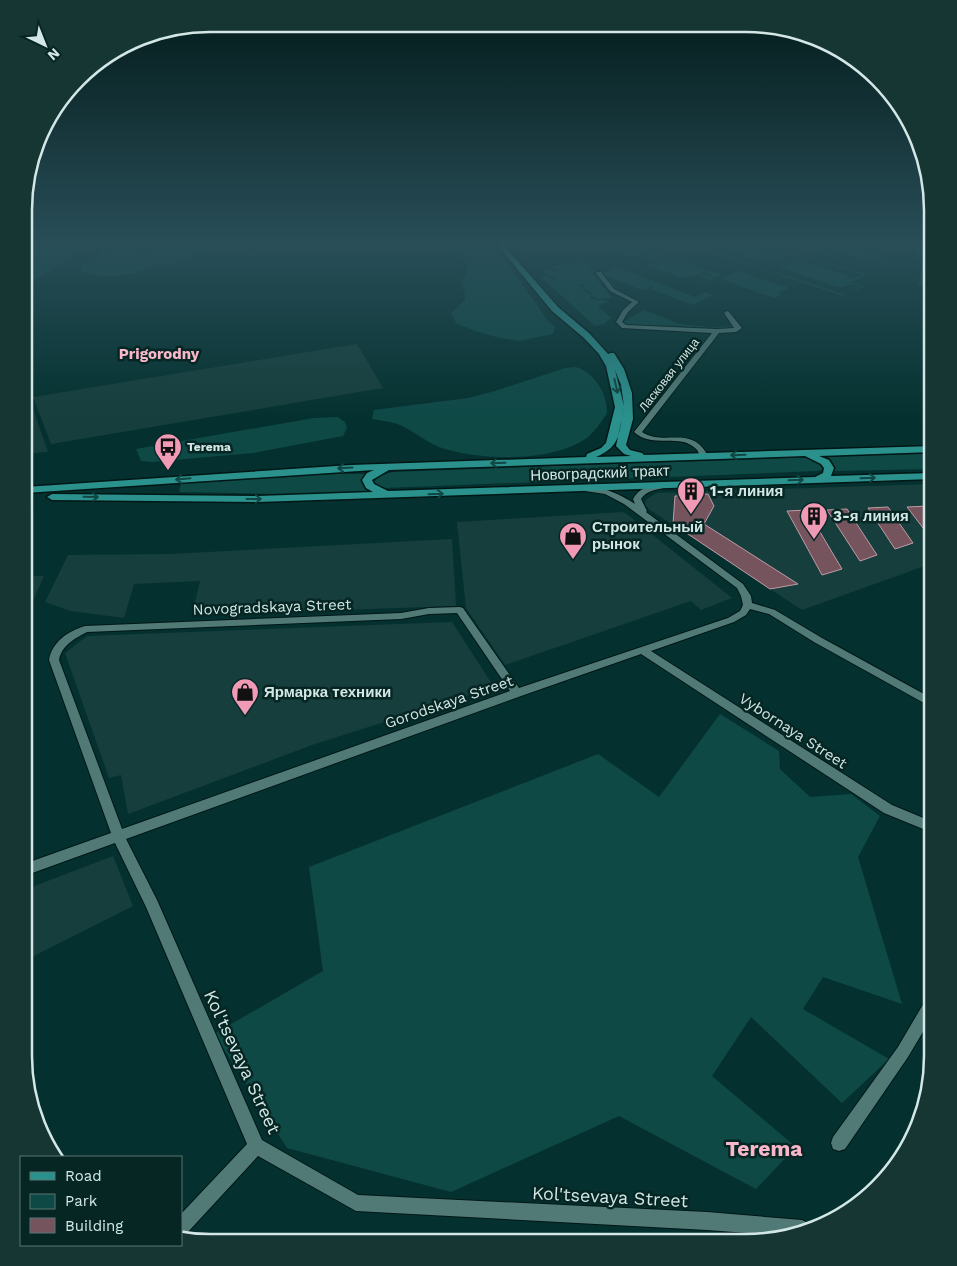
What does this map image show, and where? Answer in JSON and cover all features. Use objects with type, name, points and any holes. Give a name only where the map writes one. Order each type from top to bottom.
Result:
[{"type":"main road","points":[[548,301],[555,309],[588,336],[603,353],[610,366],[620,407],[612,442],[598,454],[573,460]]},
{"type":"main road","points":[[555,301],[594,335],[620,367],[628,402],[628,418],[621,446],[629,453],[652,457]]},
{"type":"main road","points":[[32,490],[394,466],[924,449]]},
{"type":"main road","points":[[804,452],[825,462],[829,468],[828,474],[819,479]]},
{"type":"main road","points":[[388,495],[376,491],[367,480],[371,475],[380,470],[394,466]]},
{"type":"main road","name":"Новоградский тракт","points":[[32,497],[258,499],[924,476]]},
{"type":"street","points":[[635,301],[636,302],[630,305],[622,315],[619,322],[624,326],[717,331],[736,330],[738,328],[727,313]]},
{"type":"street","name":"Ласковая улица","points":[[704,456],[700,448],[689,442],[644,437],[638,432],[717,331]]},
{"type":"street","points":[[645,514],[638,505],[637,499],[640,494],[648,489],[660,486]]},
{"type":"street","points":[[585,489],[597,490],[618,497],[645,514],[740,586],[746,596],[748,605],[772,612],[924,699]]},
{"type":"street","name":"Gorodskaya Street","points":[[32,867],[118,835],[731,620],[743,613],[748,605]]},
{"type":"street","name":"Novogradskaya Street","points":[[85,629],[401,616],[429,611],[460,610],[517,694]]},
{"type":"street","name":"Kol'tsevaya Street","points":[[85,629],[68,638],[55,651],[54,660],[118,835],[152,904],[256,1146],[356,1203],[707,1221],[789,1228]]},
{"type":"street","name":"Vybornaya Street","points":[[642,650],[888,809],[924,824]]},
{"type":"street","points":[[839,1143],[903,1052],[924,1016]]},
{"type":"street","points":[[182,1226],[256,1146]]},
{"type":"shaded area","points":[[357,344],[383,388],[51,444],[33,397]]},
{"type":"shaded area","points":[[32,406],[48,452],[32,453]]},
{"type":"shaded area","points":[[924,484],[924,566],[802,610],[650,510],[645,505],[646,500],[656,493]]},
{"type":"shaded area","name":"Строительный рынок","points":[[624,512],[732,598],[701,610],[691,601],[505,665],[466,608],[457,522]]},
{"type":"shaded area","points":[[452,539],[456,606],[192,615],[200,581],[134,584],[124,618],[71,611],[45,602],[68,555],[170,554]]},
{"type":"shaded area","points":[[32,576],[44,576],[32,603]]},
{"type":"shaded area","name":"Ярмарка техники","points":[[452,622],[494,687],[312,745],[128,814],[121,775],[109,778],[65,653],[87,636]]},
{"type":"shaded area","points":[[113,856],[133,906],[32,957],[32,887]]},
{"type":"green space","points":[[464,301],[534,301],[548,321],[555,327],[553,334],[520,341],[475,331],[456,323],[451,313]]},
{"type":"green space","points":[[568,301],[610,301],[598,306],[611,318],[604,324],[595,326]]},
{"type":"green space","points":[[682,301],[701,301],[693,305]]},
{"type":"green space","points":[[644,310],[680,324],[711,327],[735,326],[735,328],[627,326],[624,323],[624,321]]},
{"type":"green space","points":[[576,367],[589,374],[599,385],[605,398],[607,413],[588,437],[556,452],[515,457],[494,457],[455,452],[430,443],[402,426],[372,419],[374,410],[468,398],[565,368]]},
{"type":"green space","points":[[338,417],[345,422],[347,428],[343,436],[253,453],[152,462],[141,461],[136,449],[314,418]]},
{"type":"green space","points":[[924,454],[924,469],[834,471],[834,464],[825,455]]},
{"type":"green space","points":[[810,457],[824,465],[823,469],[818,471],[386,488],[377,486],[375,481],[379,476],[392,472]]},
{"type":"green space","points":[[308,474],[366,474],[362,481],[370,492],[281,494],[179,492],[181,483]]},
{"type":"green space","points":[[720,714],[779,751],[780,769],[810,797],[851,794],[880,816],[858,857],[902,1004],[823,977],[803,1009],[889,1059],[842,1103],[751,1017],[712,1076],[796,1147],[756,1189],[619,1116],[451,1192],[287,1148],[214,1034],[323,971],[309,867],[598,754],[659,797]]},
{"type":"building","points":[[708,494],[714,506],[704,524],[798,584],[770,589],[673,524],[675,496]]},
{"type":"building","points":[[924,506],[924,529],[907,507]]},
{"type":"building","points":[[888,507],[913,543],[895,549],[868,508]]},
{"type":"building","points":[[847,509],[877,555],[860,561],[827,510]]},
{"type":"building","name":"3-я линия","points":[[807,510],[842,569],[822,575],[787,511]]},
{"type":"place","name":"Terema","points":[[168,471]]},
{"type":"place","name":"1-я линия","points":[[691,515]]},
{"type":"place","name":"3-я линия","points":[[814,540]]},
{"type":"place","name":"Строительный рынок","points":[[573,560]]},
{"type":"place","name":"Ярмарка техники","points":[[245,716]]},
{"type":"district","name":"Prigorodny","points":[[159,354]]},
{"type":"district","name":"Terema","points":[[764,1149]]}]
